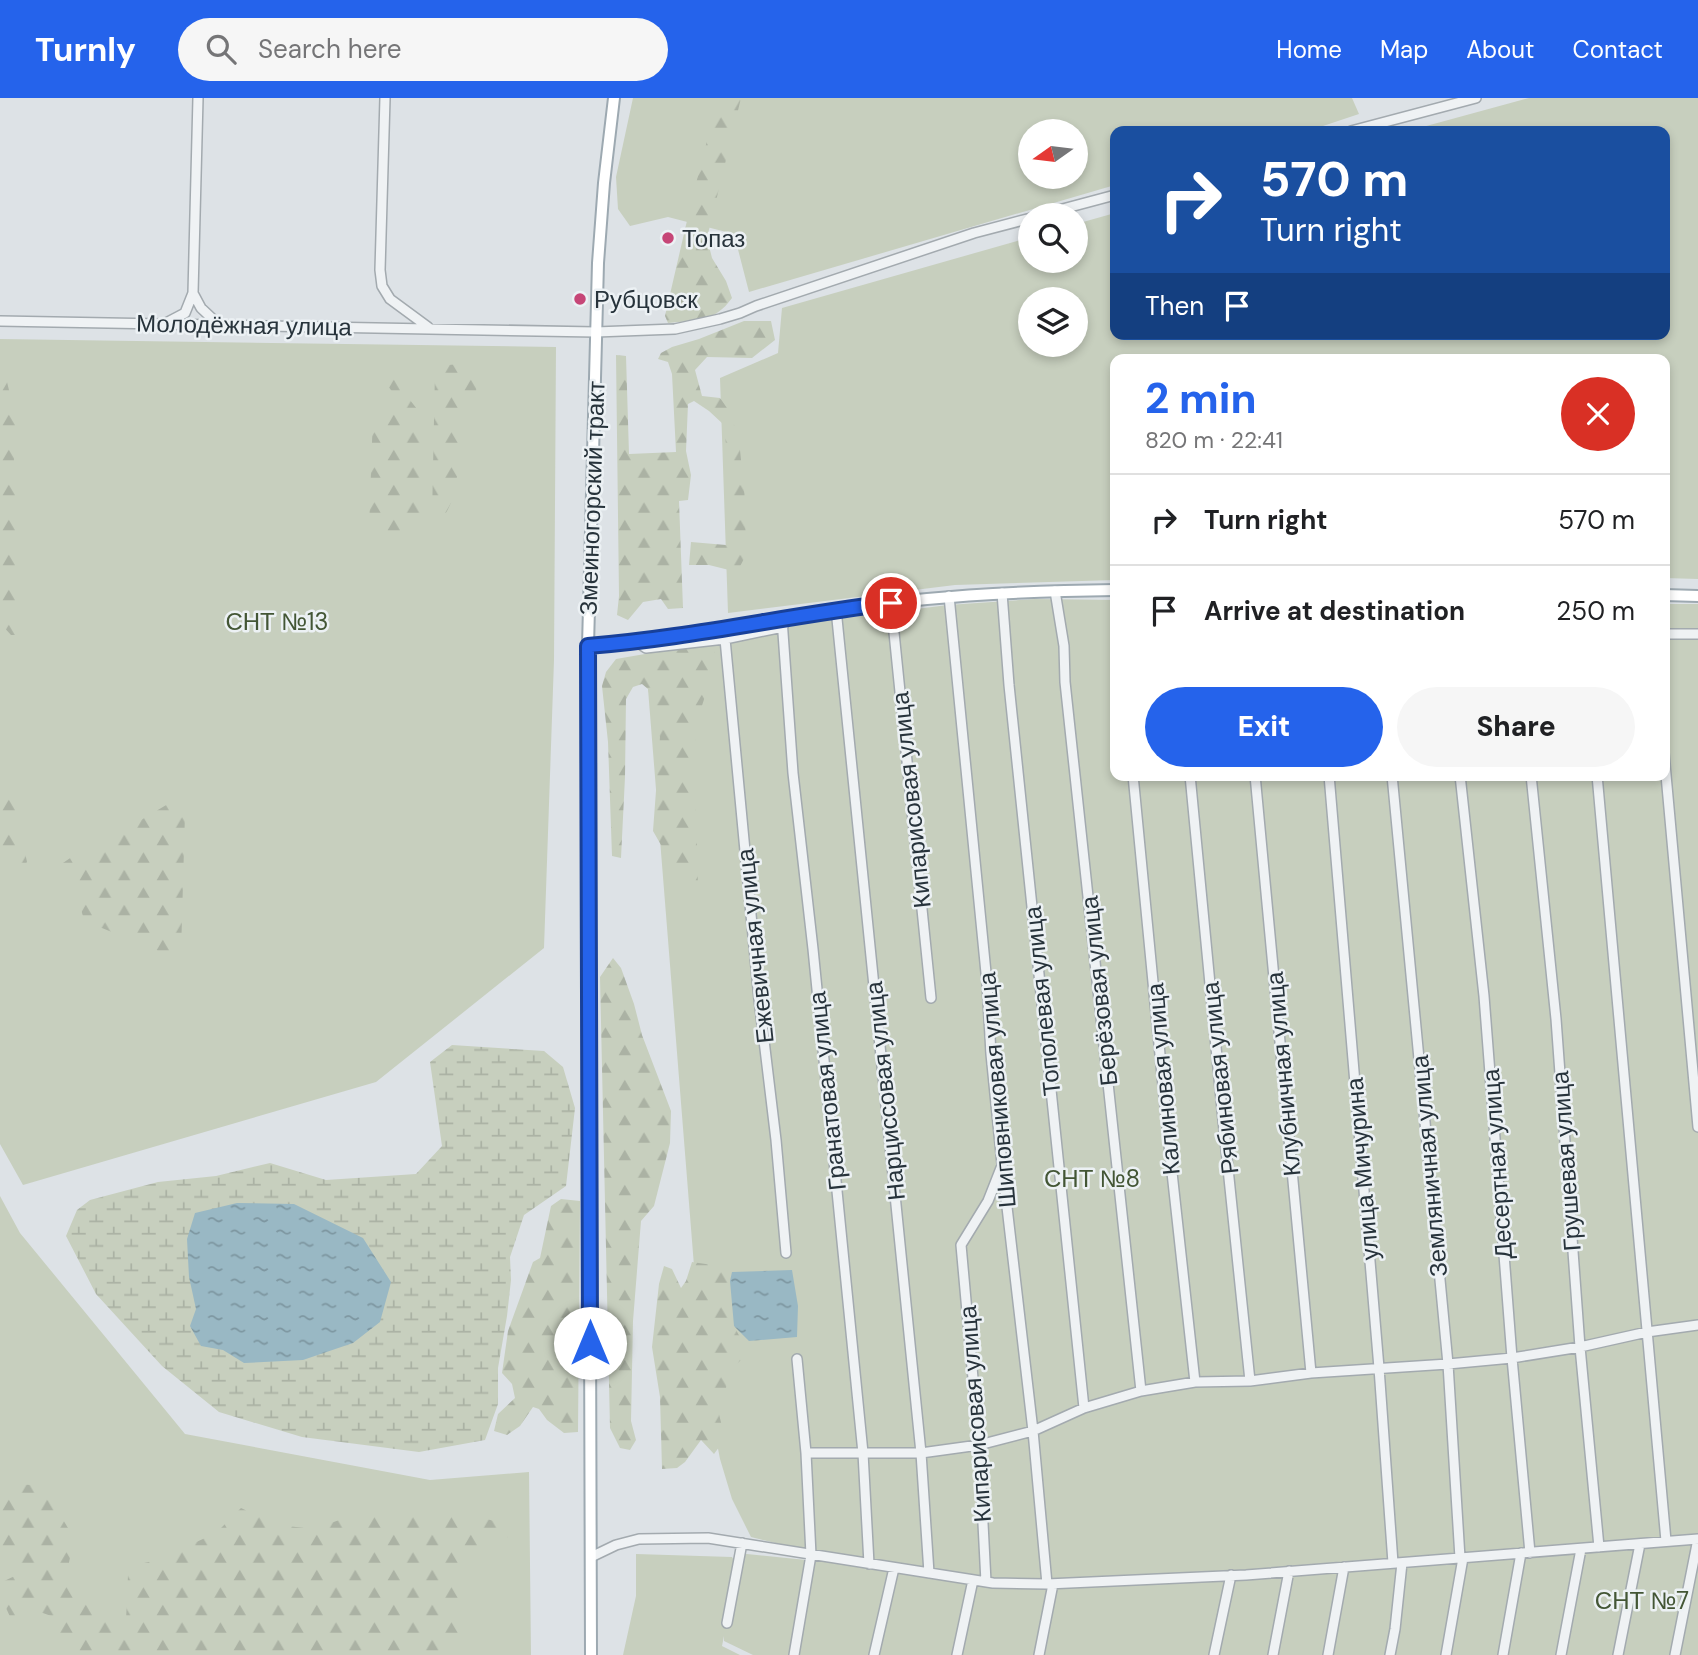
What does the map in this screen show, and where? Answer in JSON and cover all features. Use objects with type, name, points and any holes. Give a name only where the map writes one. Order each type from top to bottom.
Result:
[{"type":"main road","name":"Змеиногорский тракт","points":[[591,1655],[588,646],[598,263],[614,98]]},
{"type":"main road","points":[[588,646],[783,623],[835,610],[949,596],[1110,590]]},
{"type":"main road","points":[[1670,595],[1698,596]]},
{"type":"street","points":[[164,324],[185,313],[193,293],[198,98]]},
{"type":"street","points":[[385,98],[380,270],[382,286],[390,299],[430,328]]},
{"type":"street","points":[[1370,126],[1476,98]]},
{"type":"street","points":[[1085,203],[1110,196]]},
{"type":"street","name":"Молодёжная улица","points":[[0,321],[596,332],[675,330],[740,313],[961,238],[1018,222]]},
{"type":"street","points":[[193,293],[201,308],[218,324]]},
{"type":"street","name":"Берёзовая улица","points":[[1055,591],[1141,1391]]},
{"type":"street","name":"Тополевая улица","points":[[1002,593],[1084,1408]]},
{"type":"street","name":"Шиповниковая улица","points":[[949,596],[1002,1164],[1050,1584],[1039,1655]]},
{"type":"street","name":"Кипарисовая улица","points":[[891,603],[931,998]]},
{"type":"street","name":"Нарциссовая улица","points":[[835,610],[921,1453],[929,1573]]},
{"type":"street","points":[[637,642],[646,648],[725,639],[783,623]]},
{"type":"street","name":"Гранатовая улица","points":[[783,623],[793,773],[863,1453],[869,1564]]},
{"type":"street","points":[[1670,634],[1698,634]]},
{"type":"street","name":"Ежевичная улица","points":[[725,639],[786,1253]]},
{"type":"street","name":"Калиновая улица","points":[[1134,781],[1195,1382]]},
{"type":"street","name":"Рябиновая улица","points":[[1191,781],[1250,1381]]},
{"type":"street","name":"Клубничная улица","points":[[1256,781],[1311,1373]]},
{"type":"street","name":"улица Мичурина","points":[[1330,781],[1397,1563],[1395,1629],[1390,1655]]},
{"type":"street","name":"Земляничная улица","points":[[1393,781],[1448,1364],[1462,1558],[1446,1655]]},
{"type":"street","name":"Десертная улица","points":[[1461,781],[1484,996],[1525,1553],[1503,1655]]},
{"type":"street","name":"Грушевая улица","points":[[1532,781],[1556,1019],[1580,1347],[1599,1547]]},
{"type":"street","points":[[1598,781],[1666,1541]]},
{"type":"street","points":[[1667,781],[1698,1126]]},
{"type":"street","name":"Кипарисовая улица","points":[[986,1582],[979,1445],[961,1245],[988,1201],[1002,1164]]},
{"type":"street","points":[[806,1453],[921,1453],[979,1445],[1033,1431],[1084,1408],[1141,1391],[1195,1382],[1250,1381],[1311,1373],[1512,1357],[1698,1325]]},
{"type":"street","points":[[794,1655],[811,1555],[806,1453],[797,1359]]},
{"type":"street","points":[[591,1557],[616,1545],[639,1539],[708,1538],[986,1582],[1050,1584],[1289,1572],[1698,1539],[1675,1655]]},
{"type":"street","points":[[727,1623],[742,1543]]},
{"type":"street","points":[[1618,1655],[1640,1544]]},
{"type":"street","points":[[1561,1655],[1581,1549]]},
{"type":"street","points":[[1328,1655],[1345,1567]]},
{"type":"street","points":[[874,1655],[894,1568]]},
{"type":"street","points":[[1273,1655],[1289,1572]]},
{"type":"street","points":[[1214,1655],[1231,1576]]},
{"type":"street","points":[[957,1655],[973,1580]]},
{"type":"green space","points":[[633,98],[1352,98],[1359,114],[1323,126],[1110,126],[1110,186],[1053,203],[1018,203],[1018,213],[749,292],[734,234],[668,217],[630,226],[618,209],[616,177]]},
{"type":"green space","points":[[718,98],[741,98],[707,238],[712,258],[726,281],[732,298],[718,312],[704,319],[668,323],[665,316]]},
{"type":"green space","points":[[1529,98],[1698,98],[1698,579],[1670,578],[1670,354],[1110,354],[1110,580],[955,585],[728,613],[720,378],[778,353],[782,308],[1018,241],[1018,273],[1088,273],[1088,221],[1110,214],[1110,340],[1670,340],[1670,126],[1426,126]]},
{"type":"green space","points":[[744,321],[771,321],[775,340],[752,358],[707,357],[695,370],[702,396],[720,398],[730,412],[739,440],[745,500],[746,555],[737,572],[709,565],[689,565],[691,542],[726,545],[733,529],[723,424],[694,401],[688,404],[686,451],[691,475],[688,500],[679,501],[683,608],[668,609],[661,599],[643,602],[628,620],[617,615],[616,355],[626,356],[629,454],[676,452],[672,374],[668,362],[658,359],[661,353]]},
{"type":"green space","name":"СНТ №13","points":[[0,339],[556,347],[554,660],[544,948],[376,1082],[23,1185],[0,1144]]},
{"type":"green space","points":[[473,363],[478,377],[474,406],[453,416],[462,429],[474,432],[472,446],[458,447],[455,492],[444,516],[432,518],[435,370],[448,365]]},
{"type":"green space","points":[[399,372],[403,377],[406,395],[417,409],[422,428],[421,514],[414,531],[373,535],[369,529],[373,414],[389,413],[395,408],[393,393],[386,383]]},
{"type":"green space","points":[[0,377],[7,382],[16,419],[14,461],[18,492],[18,635],[11,635],[0,623]]},
{"type":"green space","name":"СНТ №8","points":[[1035,599],[1110,600],[1110,781],[1670,781],[1670,604],[1698,604],[1698,1655],[753,1655],[724,1641],[724,1636],[722,1646],[740,1655],[623,1655],[636,1596],[636,1554],[732,1557],[735,1562],[737,1553],[863,1564],[751,1537],[732,1499],[720,1459],[702,1366],[648,689],[648,659],[782,626],[948,605]]},
{"type":"green space","points":[[716,644],[711,678],[696,724],[698,889],[685,887],[653,831],[660,737],[648,689],[642,684],[633,687],[626,699],[621,858],[612,856],[608,742],[602,686],[606,672],[616,659]]},
{"type":"green space","points":[[0,792],[17,802],[17,843],[24,848],[27,862],[22,869],[13,873],[0,849]]},
{"type":"green space","points":[[178,798],[184,800],[185,813],[181,953],[169,956],[156,950],[140,955],[124,937],[102,928],[86,926],[75,890],[60,865]]},
{"type":"green space","points":[[613,958],[621,968],[642,1035],[671,1111],[670,1143],[654,1206],[641,1221],[633,1321],[631,1421],[636,1440],[630,1450],[620,1448],[610,1428],[600,977]]},
{"type":"green space","points":[[452,1045],[544,1051],[563,1067],[575,1108],[566,1186],[524,1215],[510,1257],[511,1280],[498,1368],[498,1404],[485,1440],[419,1452],[302,1437],[219,1412],[162,1366],[96,1294],[66,1236],[77,1210],[90,1200],[158,1182],[216,1176],[270,1163],[326,1180],[416,1174],[442,1146],[430,1062]]},
{"type":"green space","points":[[0,1196],[20,1233],[185,1434],[430,1480],[529,1472],[531,1655],[0,1655]]},
{"type":"green space","points":[[561,1199],[580,1201],[578,1432],[564,1433],[547,1420],[539,1409],[533,1407],[520,1426],[507,1435],[494,1431],[498,1414],[515,1398],[512,1384],[502,1373],[508,1331],[533,1262],[540,1258],[551,1206]]},
{"type":"green space","points":[[692,1262],[726,1267],[731,1292],[730,1319],[741,1339],[752,1348],[728,1370],[726,1389],[718,1410],[725,1439],[714,1454],[701,1440],[685,1462],[677,1468],[662,1469],[660,1397],[652,1347],[659,1284],[664,1266],[672,1269],[681,1288]]},
{"type":"green space","points":[[12,1484],[44,1488],[74,1538],[65,1582],[95,1614],[119,1626],[126,1621],[128,1575],[144,1563],[157,1560],[216,1533],[241,1508],[278,1525],[314,1529],[359,1513],[482,1518],[511,1525],[507,1538],[485,1542],[465,1555],[460,1655],[58,1655],[54,1617],[29,1608],[12,1621],[1,1597],[0,1583],[23,1572],[10,1558],[0,1563],[0,1498]]},
{"type":"water","points":[[237,1203],[294,1204],[363,1238],[391,1282],[380,1322],[353,1343],[303,1360],[244,1363],[223,1350],[201,1346],[190,1326],[196,1309],[189,1277],[187,1239],[195,1213]]},
{"type":"water","points":[[792,1270],[798,1306],[797,1337],[749,1341],[734,1326],[730,1281],[732,1272]]},
{"type":"place","name":"Топаз","points":[[668,238]]},
{"type":"place","name":"Рубцовск","points":[[580,299]]},
{"type":"route","points":[[590,1343],[588,646],[637,642],[891,603]]},
{"type":"park label","name":"СНТ №7","points":[[1642,1600]]}]
